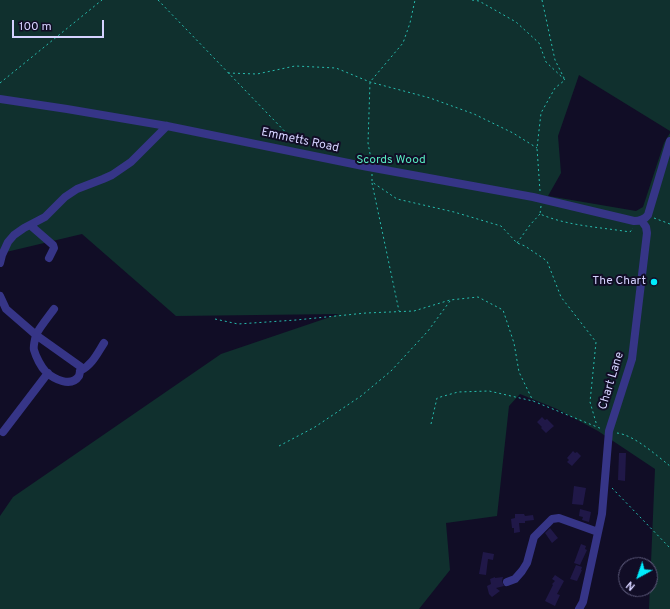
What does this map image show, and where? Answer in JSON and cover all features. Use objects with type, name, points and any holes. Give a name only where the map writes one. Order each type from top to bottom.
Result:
[{"type":"street","name":"Emmetts Road","points":[[0,100],[66,109],[167,126],[372,168],[541,199],[634,221],[641,220]]},
{"type":"street","points":[[0,263],[8,242],[14,235],[45,218],[65,197],[77,189],[112,175],[131,162],[167,126]]},
{"type":"street","points":[[641,220],[646,218],[651,209],[670,141]]},
{"type":"street","name":"Chart Lane","points":[[579,609],[583,602],[602,514],[609,431],[632,359],[647,233],[646,227],[641,220]]},
{"type":"street","points":[[30,225],[53,245],[54,248],[49,258]]},
{"type":"street","points":[[0,296],[6,309],[36,335],[81,367],[80,375],[70,382],[56,378],[48,373],[39,361],[33,349],[36,335],[54,309]]},
{"type":"street","points":[[80,371],[90,364],[104,343]]},
{"type":"street","points":[[3,432],[48,373]]},
{"type":"street","points":[[507,582],[515,579],[522,571],[527,563],[534,537],[552,519],[559,518],[598,532]]},
{"type":"path","points":[[0,83],[102,0]]},
{"type":"path","points":[[158,0],[299,146]]},
{"type":"path","points":[[399,312],[372,182],[372,168],[368,142],[370,82],[402,43],[410,23],[415,0]]},
{"type":"path","points":[[472,0],[479,1],[516,22],[539,43],[546,62],[565,80]]},
{"type":"path","points":[[542,0],[555,60],[565,80]]},
{"type":"path","points":[[228,73],[257,74],[295,66],[336,68],[370,82],[430,98],[474,114],[513,133],[537,148]]},
{"type":"path","points":[[517,243],[540,214],[541,199],[537,148],[541,113],[555,88],[565,80]]},
{"type":"path","points":[[372,182],[397,199],[454,212],[502,226],[517,243],[547,261],[561,298],[596,342],[590,402],[597,426],[533,401],[489,391],[458,392],[438,398],[432,424]]},
{"type":"path","points":[[540,214],[570,224],[630,232],[641,220]]},
{"type":"path","points":[[650,217],[670,224]]},
{"type":"path","points":[[215,319],[238,324],[366,313],[414,311],[450,300],[478,297],[503,310],[514,343],[519,372],[533,401]]},
{"type":"path","points":[[279,446],[315,427],[361,396],[391,371],[428,331],[450,300]]},
{"type":"path","points":[[609,431],[624,434],[650,450],[670,466]]},
{"type":"path","points":[[604,481],[670,548]]},
{"type":"green space","name":"Scords Wood","points":[[0,0],[670,0],[670,131],[579,75],[558,136],[561,173],[548,196],[636,211],[643,207],[664,143],[670,133],[670,609],[649,609],[650,597],[658,597],[658,557],[651,557],[655,469],[598,431],[557,409],[520,394],[509,406],[497,516],[446,523],[450,570],[419,609],[0,609],[0,516],[13,497],[221,354],[339,314],[176,316],[82,234],[2,253],[0,255]]},
{"type":"building","points":[[542,417],[545,420],[547,419],[554,426],[546,433],[537,422]]},
{"type":"building","points":[[573,451],[575,453],[577,452],[581,456],[572,466],[567,462],[569,460],[567,458]]},
{"type":"building","points":[[619,453],[626,453],[625,481],[618,480]]},
{"type":"building","points":[[574,486],[586,488],[583,505],[572,504]]},
{"type":"building","points":[[580,509],[591,512],[589,522],[582,520],[583,517],[579,516]]},
{"type":"building","points":[[515,514],[524,514],[525,516],[533,515],[534,520],[519,523],[520,532],[514,533],[511,519],[515,518]]},
{"type":"building","points":[[550,528],[558,538],[552,543],[545,533]]},
{"type":"building","points":[[581,544],[586,546],[585,549],[587,550],[580,565],[574,563]]},
{"type":"building","points":[[483,552],[494,554],[493,560],[488,559],[486,575],[479,574]]},
{"type":"building","points":[[576,565],[582,567],[577,581],[570,579]]},
{"type":"building","points":[[555,575],[564,581],[557,594],[560,595],[555,606],[545,601],[553,585],[552,584],[555,581],[552,579]]},
{"type":"building","points":[[495,577],[503,577],[502,581],[504,586],[496,588],[500,591],[492,597],[489,594],[487,586],[491,584],[490,579]]},
{"type":"place","name":"The Chart","points":[[654,282]]}]
